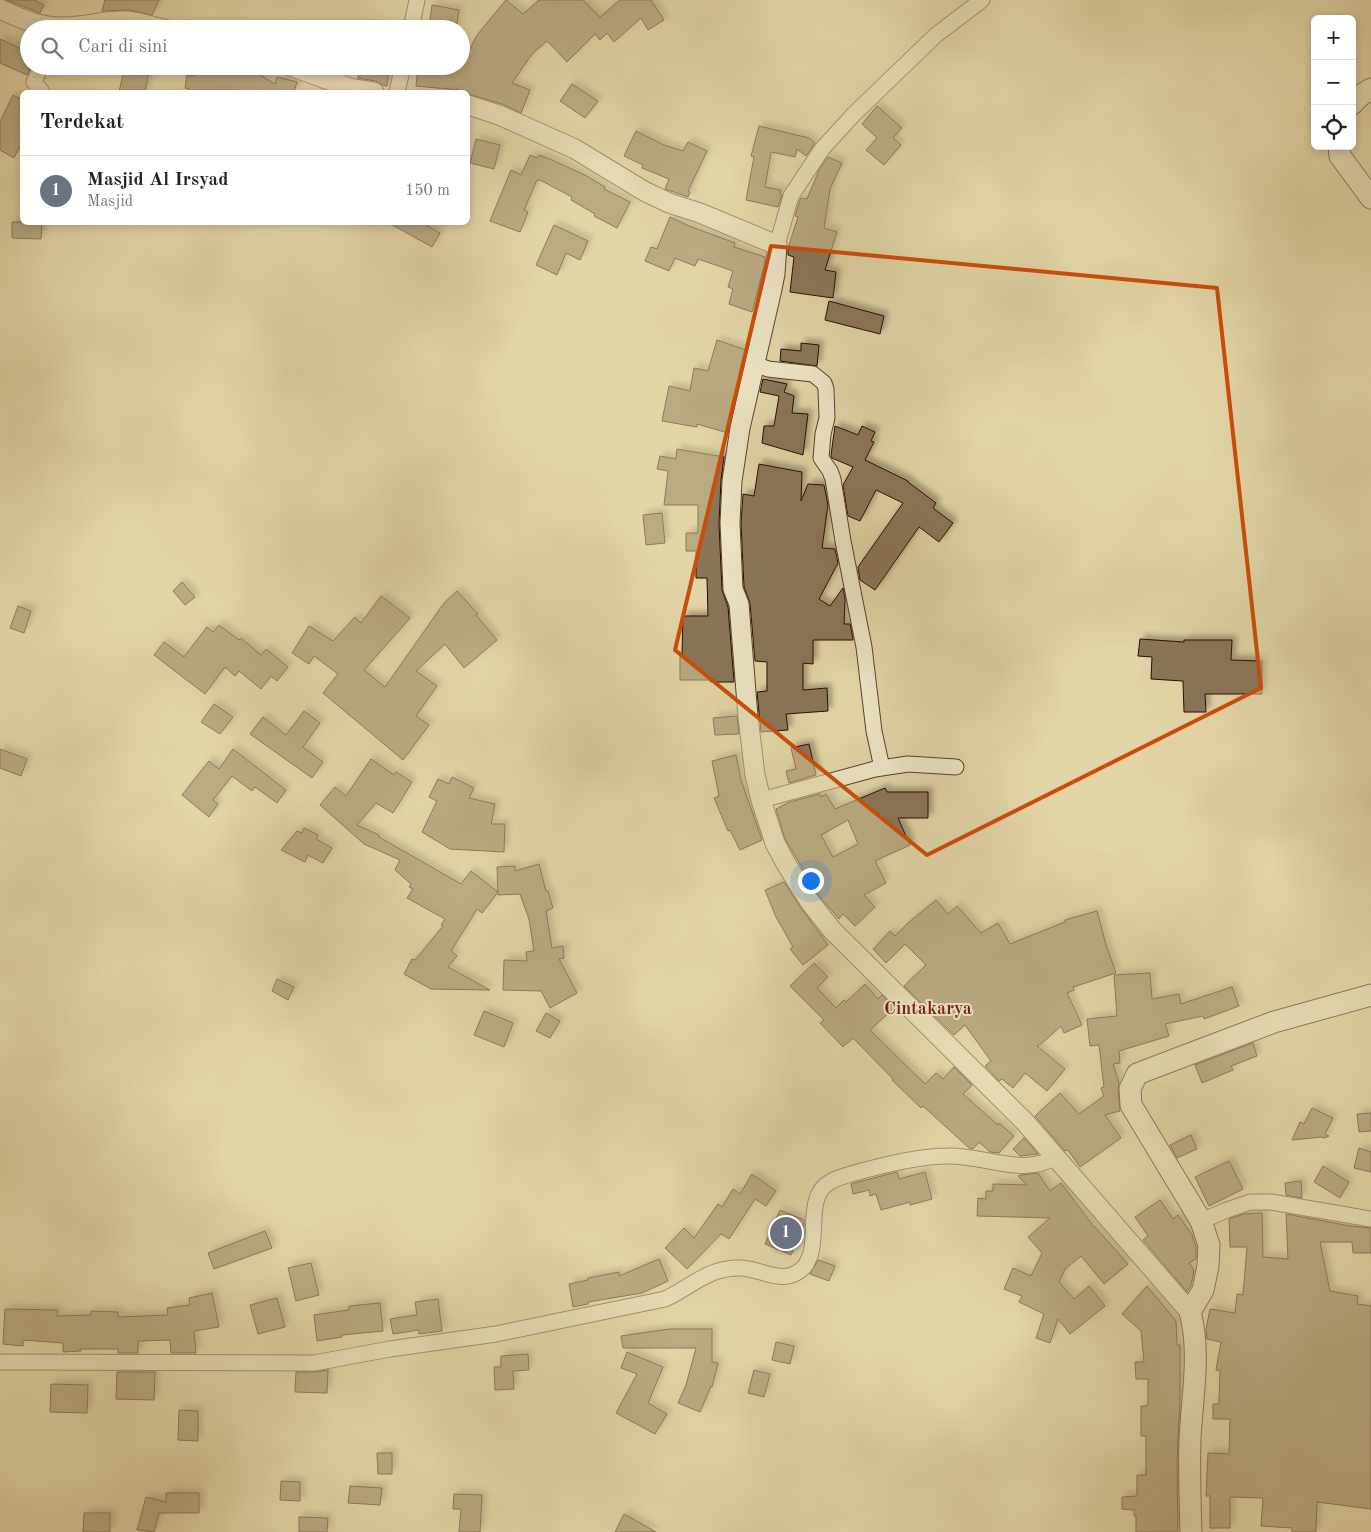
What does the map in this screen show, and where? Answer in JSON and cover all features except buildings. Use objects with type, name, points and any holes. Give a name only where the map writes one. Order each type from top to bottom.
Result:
[{"type":"main road","points":[[1356,100],[1371,89]]},
{"type":"main road","points":[[1339,150],[1340,156],[1371,198]]},
{"type":"main road","points":[[1191,1532],[1190,1441],[1195,1364],[1194,1328],[1190,1312],[1203,1290],[1208,1266],[1209,1245],[1201,1221],[1131,1104],[1130,1089],[1137,1074],[1274,1022],[1371,995]]},
{"type":"street","points":[[413,20],[418,0]]},
{"type":"street","points":[[982,0],[936,35],[854,114],[822,149],[791,196],[777,244],[774,281],[740,428],[732,481],[730,557],[732,589],[739,604],[748,717],[755,775],[760,800],[774,842],[810,902],[832,930],[1026,1122],[1190,1312]]},
{"type":"street","points":[[0,9],[26,20]]},
{"type":"street","points":[[37,75],[34,82],[40,90]]},
{"type":"street","points":[[318,75],[350,88],[362,90]]},
{"type":"street","points":[[397,90],[400,75]]},
{"type":"street","points":[[470,106],[498,115],[575,149],[669,203],[700,213],[777,244]]},
{"type":"street","points":[[755,364],[768,369],[813,374],[824,383],[826,389],[827,418],[821,458],[833,479],[864,647],[874,731],[882,768]]},
{"type":"street","points":[[760,800],[882,768],[908,764],[956,767]]},
{"type":"street","points":[[0,1362],[314,1363],[390,1349],[496,1334],[665,1299],[714,1271],[739,1268],[754,1269],[778,1277],[791,1276],[806,1266],[813,1246],[814,1206],[820,1192],[829,1182],[850,1174],[875,1167],[949,1156],[1027,1166],[1048,1162],[1056,1158]]},
{"type":"street","points":[[1201,1221],[1250,1202],[1271,1202],[1371,1219]]},
{"type":"highlighted area","points":[[771,246],[1217,288],[1261,688],[927,855],[675,650]]},
{"type":"place","name":"Masjid Al Irsyad","points":[[786,1233]]},
{"type":"district","name":"Cintakarya","points":[[928,1009]]}]
